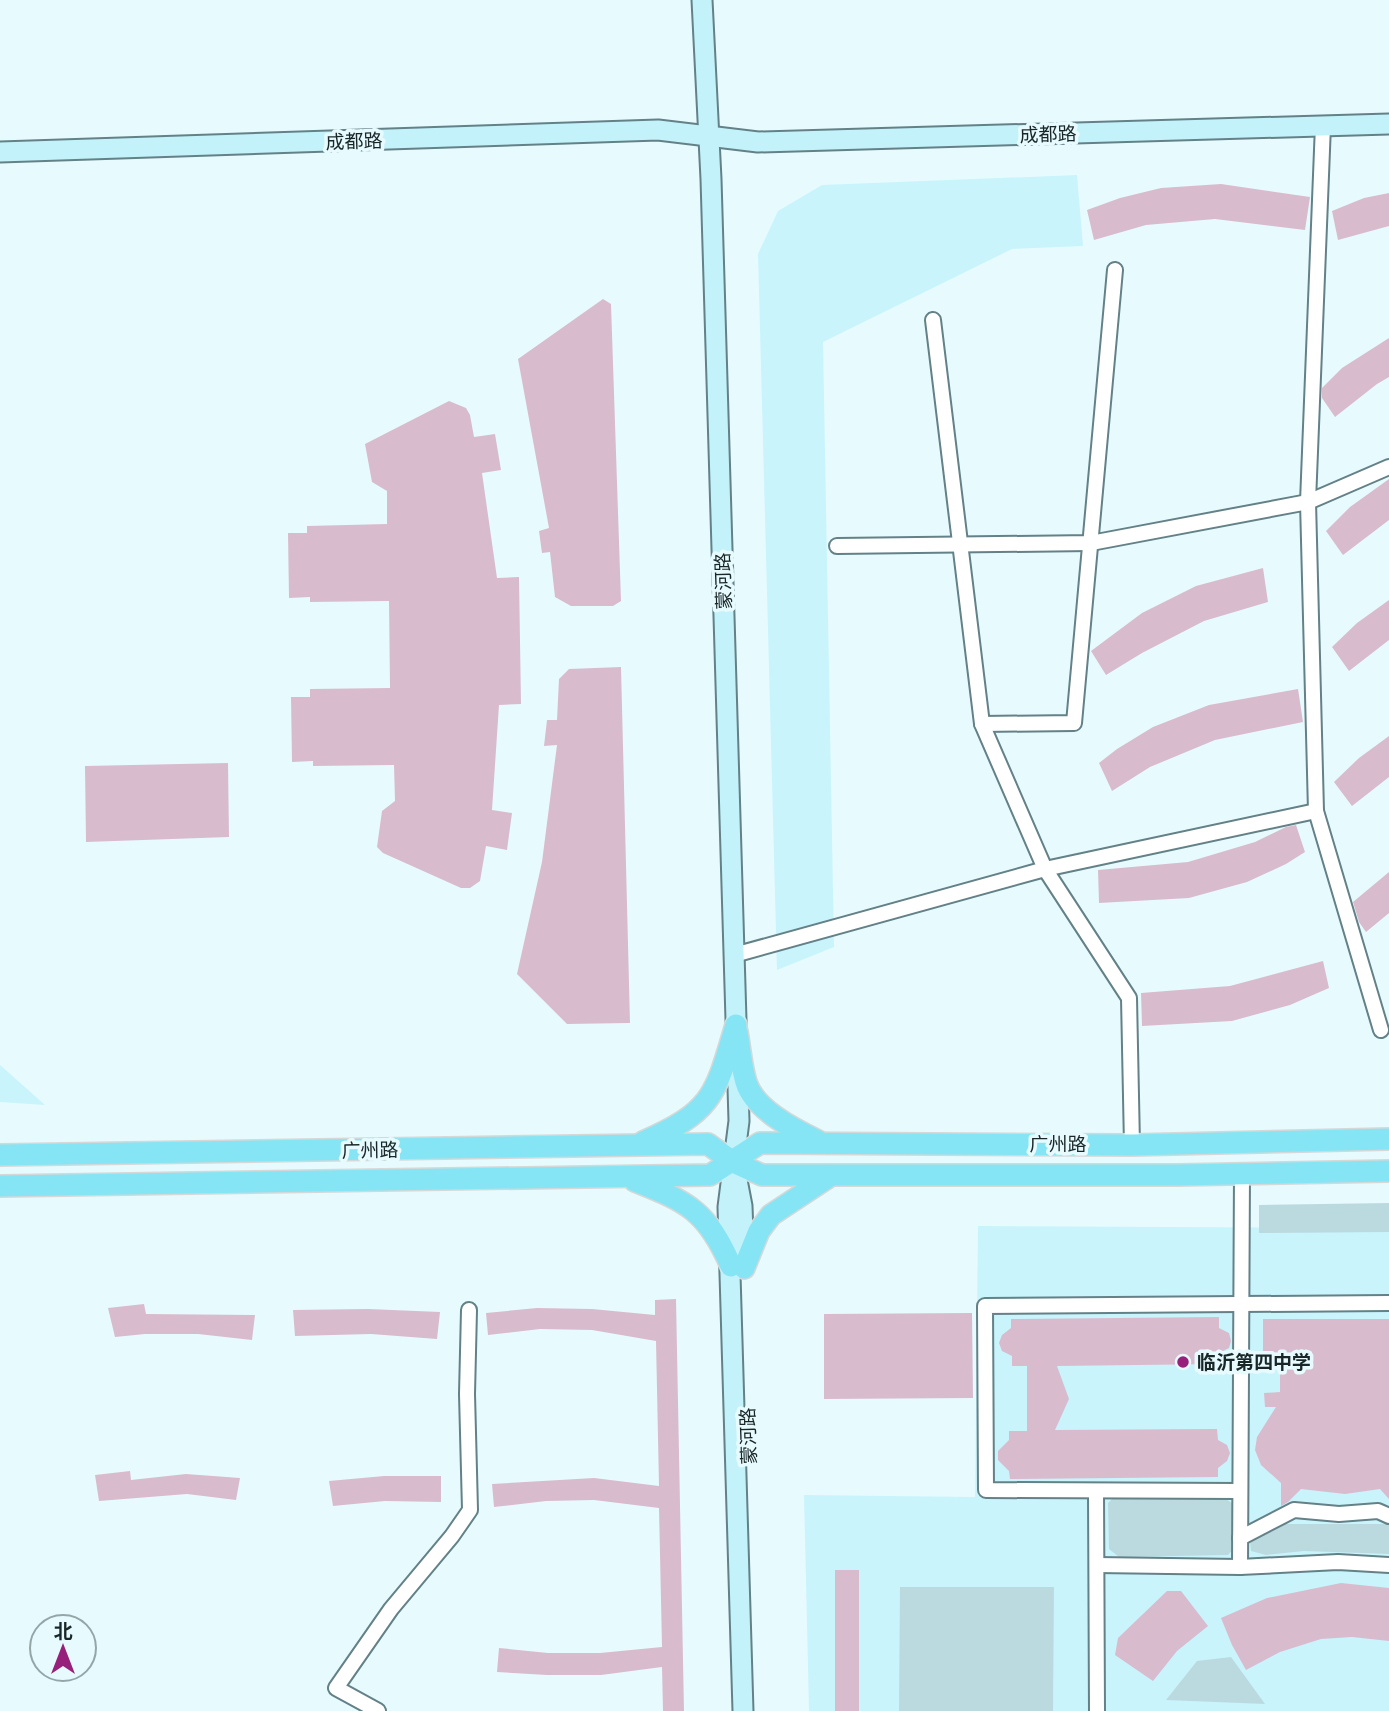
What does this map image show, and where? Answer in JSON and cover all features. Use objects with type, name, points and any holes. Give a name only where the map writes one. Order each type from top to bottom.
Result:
[{"type":"main road","points":[[736,1025],[746,1084],[766,1110],[788,1126],[823,1143]]},
{"type":"main road","points":[[634,1146],[676,1127],[698,1112],[718,1085],[736,1025]]},
{"type":"main road","name":"广州路","points":[[0,1186],[710,1175],[760,1143],[1132,1145],[1389,1139]]},
{"type":"main road","name":"广州路","points":[[0,1155],[708,1144],[733,1162],[762,1175],[1389,1171]]},
{"type":"main road","points":[[626,1178],[676,1197],[702,1216],[737,1267],[771,1215],[832,1175]]},
{"type":"street","name":"蒙河路","points":[[702,0],[739,1121],[733,1162],[742,1206],[737,1267],[743,1711]]},
{"type":"street","name":"成都路","points":[[0,160],[657,143],[758,131],[1389,116]]},
{"type":"street","name":"成都路","points":[[0,152],[659,130],[758,142],[1389,124]]},
{"type":"street","points":[[1323,125],[1308,502],[1316,811],[1381,1030]]},
{"type":"street","points":[[982,724],[1074,723],[1115,270]]},
{"type":"street","points":[[933,320],[982,724],[1045,869],[1129,998],[1132,1145]]},
{"type":"street","points":[[837,546],[1091,543],[1308,502],[1389,467]]},
{"type":"street","points":[[734,955],[1045,869],[1316,811]]},
{"type":"street","points":[[1240,1567],[1242,1173]]},
{"type":"street","name":"蒙河路","points":[[737,1267],[755,1711]]},
{"type":"street","points":[[1240,1491],[986,1490],[985,1306],[1389,1303]]},
{"type":"street","points":[[378,1711],[336,1688],[391,1609],[452,1536],[470,1510],[467,1394],[470,1310]]},
{"type":"street","points":[[1096,1491],[1097,1711]]},
{"type":"street","points":[[1240,1538],[1294,1510],[1339,1514],[1378,1510],[1389,1516]]},
{"type":"street","points":[[1097,1565],[1240,1567],[1338,1562],[1389,1565]]},
{"type":"shaded area","points":[[1077,175],[1083,246],[1012,249],[823,342],[834,947],[777,970],[758,254],[778,211],[822,185]]},
{"type":"shaded area","points":[[0,1065],[45,1105],[0,1102]]},
{"type":"shaded area","points":[[1389,1203],[1389,1232],[1259,1233],[1259,1205]]},
{"type":"shaded area","name":"临沂第四中学","points":[[978,1226],[1389,1228],[1389,1711],[809,1711],[804,1495],[975,1497]]},
{"type":"shaded area","points":[[1113,1498],[1226,1499],[1233,1504],[1234,1548],[1228,1555],[1119,1557],[1109,1549],[1108,1503]]},
{"type":"shaded area","points":[[1284,1524],[1389,1524],[1389,1554],[1304,1551],[1266,1555],[1251,1551],[1250,1541]]},
{"type":"shaded area","points":[[900,1587],[1054,1587],[1053,1711],[899,1711]]},
{"type":"shaded area","points":[[1231,1657],[1265,1704],[1166,1700],[1197,1661]]},
{"type":"building","points":[[1221,184],[1310,197],[1305,230],[1215,219],[1146,225],[1094,240],[1087,210],[1161,188]]},
{"type":"building","points":[[1389,193],[1389,226],[1338,240],[1332,211],[1364,198]]},
{"type":"building","points":[[603,299],[611,304],[621,601],[613,606],[571,606],[555,597],[550,552],[542,553],[539,531],[549,528],[518,359]]},
{"type":"building","points":[[1389,338],[1389,377],[1335,417],[1322,398],[1322,388],[1342,368]]},
{"type":"building","points":[[449,401],[466,408],[474,437],[495,434],[501,470],[482,473],[497,578],[519,577],[521,704],[499,705],[492,810],[512,813],[507,850],[486,846],[480,881],[470,888],[461,888],[383,853],[377,847],[382,811],[395,801],[394,765],[313,766],[313,761],[292,762],[291,697],[310,697],[310,689],[390,688],[389,601],[310,602],[310,597],[289,598],[288,533],[307,533],[307,526],[387,524],[387,491],[372,482],[365,444]]},
{"type":"building","points":[[1389,479],[1389,520],[1343,555],[1326,531],[1350,507]]},
{"type":"building","points":[[1263,568],[1268,602],[1204,621],[1106,675],[1091,651],[1142,613],[1196,586]]},
{"type":"building","points":[[1389,600],[1389,640],[1349,671],[1332,647],[1357,623]]},
{"type":"building","points":[[621,667],[630,1023],[567,1024],[517,974],[542,862],[557,745],[544,746],[547,720],[557,720],[559,679],[569,669]]},
{"type":"building","points":[[1298,689],[1303,722],[1215,740],[1150,767],[1112,791],[1099,763],[1153,727],[1209,705]]},
{"type":"building","points":[[1389,736],[1389,777],[1352,806],[1334,782],[1359,758]]},
{"type":"building","points":[[228,763],[229,837],[86,842],[85,766]]},
{"type":"building","points":[[1296,825],[1305,852],[1247,882],[1189,898],[1099,903],[1098,870],[1188,862],[1255,842]]},
{"type":"building","points":[[1389,872],[1389,913],[1366,932],[1359,922],[1353,902]]},
{"type":"building","points":[[1323,961],[1329,988],[1290,1005],[1232,1021],[1142,1026],[1141,993],[1230,986]]},
{"type":"building","points":[[676,1299],[684,1711],[663,1711],[662,1667],[601,1675],[497,1672],[499,1648],[548,1653],[600,1653],[662,1647],[659,1508],[594,1500],[546,1501],[494,1507],[492,1484],[594,1478],[659,1486],[656,1341],[592,1330],[540,1329],[488,1335],[486,1313],[537,1308],[592,1309],[655,1315],[655,1300]]},
{"type":"building","points":[[144,1304],[146,1314],[255,1315],[252,1340],[198,1334],[115,1337],[108,1308]]},
{"type":"building","points":[[293,1310],[440,1312],[437,1339],[371,1334],[295,1336]]},
{"type":"building","points":[[972,1313],[973,1398],[824,1399],[824,1314]]},
{"type":"building","points":[[1219,1317],[1219,1328],[1229,1333],[1231,1341],[1229,1348],[1219,1353],[1219,1364],[1057,1366],[1069,1399],[1055,1430],[1217,1429],[1218,1440],[1227,1445],[1230,1453],[1227,1461],[1218,1468],[1218,1477],[1010,1479],[1009,1471],[998,1460],[998,1451],[1009,1440],[1009,1431],[1027,1431],[1027,1366],[1012,1366],[1012,1356],[1002,1351],[999,1343],[1002,1335],[1011,1328],[1011,1319]]},
{"type":"building","points":[[1263,1319],[1389,1319],[1389,1499],[1380,1489],[1345,1494],[1301,1489],[1281,1506],[1281,1483],[1261,1465],[1255,1450],[1257,1437],[1276,1407],[1265,1407],[1264,1393],[1280,1392],[1280,1356],[1263,1356]]},
{"type":"building","points":[[130,1471],[131,1480],[186,1474],[240,1478],[236,1500],[187,1494],[99,1501],[95,1475]]},
{"type":"building","points":[[384,1476],[441,1476],[441,1502],[385,1501],[333,1506],[329,1481]]},
{"type":"building","points":[[835,1570],[859,1570],[859,1711],[835,1711]]},
{"type":"building","points":[[1341,1583],[1389,1588],[1389,1641],[1352,1637],[1321,1639],[1280,1652],[1246,1670],[1221,1618],[1267,1598]]},
{"type":"building","points":[[1167,1591],[1181,1591],[1208,1626],[1177,1651],[1153,1681],[1115,1655],[1118,1638]]},
{"type":"place","name":"临沂第四中学","points":[[1183,1362]]}]
